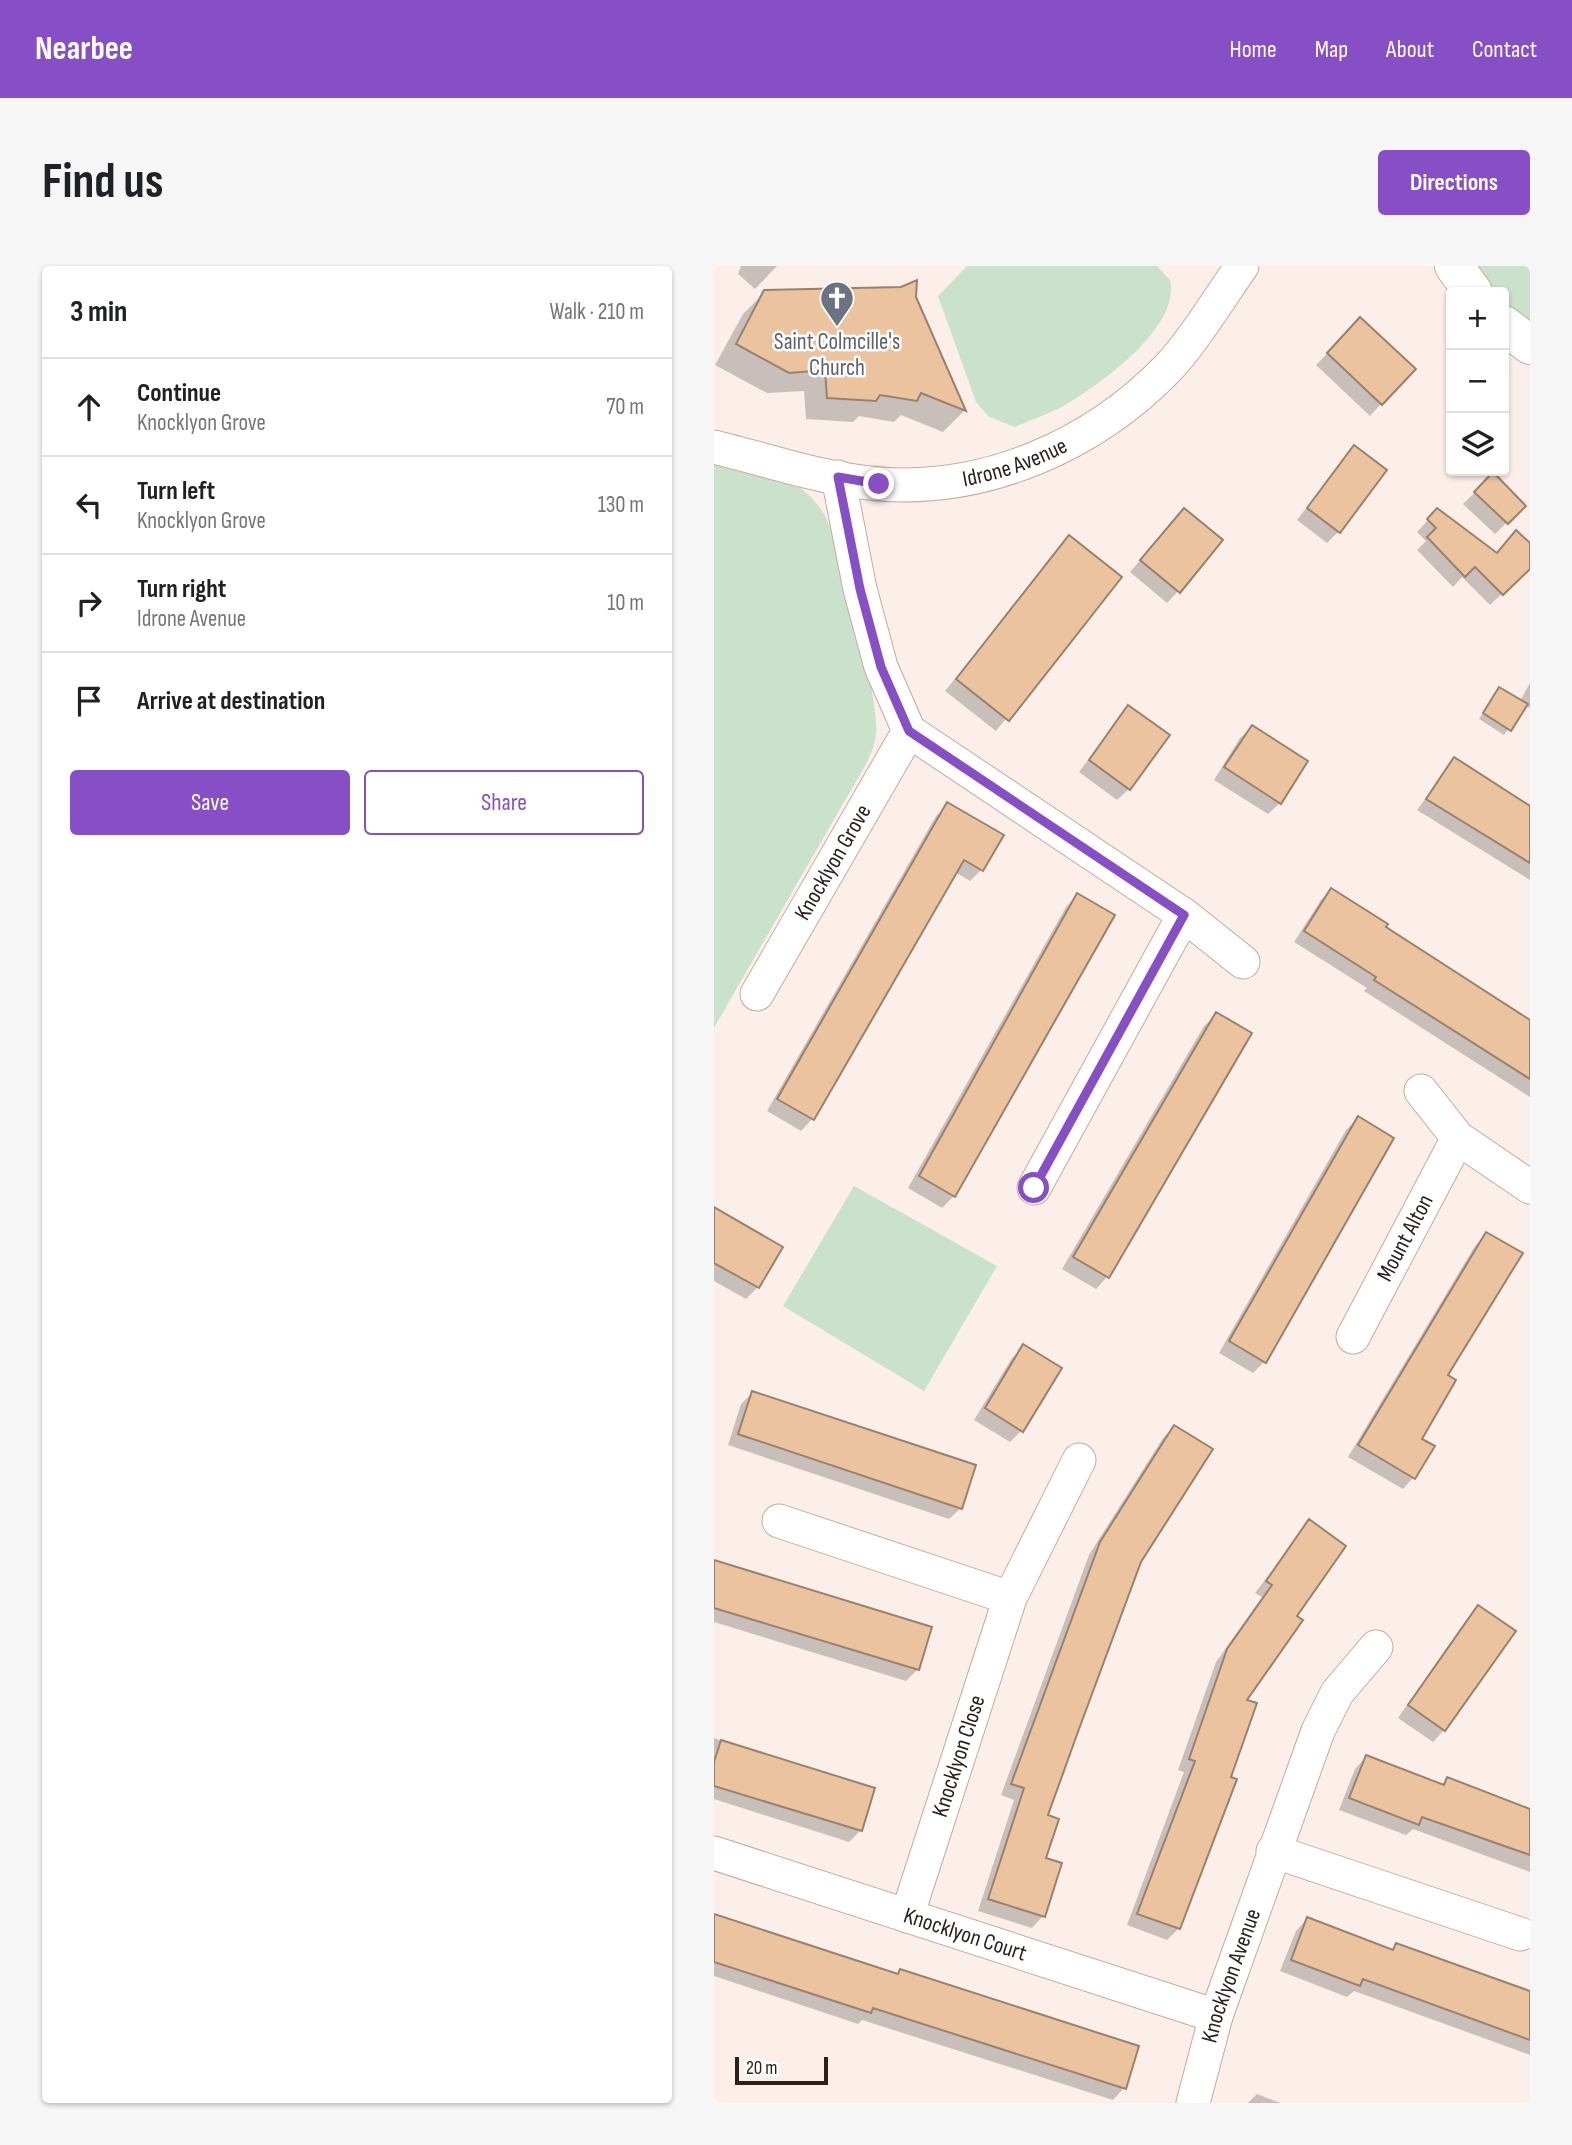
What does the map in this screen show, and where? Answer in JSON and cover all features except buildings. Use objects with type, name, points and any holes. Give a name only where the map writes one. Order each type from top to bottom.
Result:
[{"type":"street","name":"Idrone Avenue","points":[[714,447],[838,477],[879,484],[932,484],[1009,470],[1087,435],[1167,368],[1242,266]]},
{"type":"street","points":[[1454,266],[1469,287]]},
{"type":"street","points":[[1509,329],[1530,345]]},
{"type":"street","points":[[838,477],[860,589],[881,667],[909,731],[1184,915],[1242,962]]},
{"type":"street","name":"Knocklyon Grove","points":[[757,994],[909,731]]},
{"type":"street","points":[[1034,1188],[1184,915]]},
{"type":"street","points":[[1421,1091],[1458,1138],[1530,1187]]},
{"type":"street","name":"Mount Alton","points":[[1353,1337],[1458,1138]]},
{"type":"street","name":"Knocklyon Close","points":[[907,1916],[1010,1598],[1079,1460]]},
{"type":"street","points":[[779,1521],[1010,1598]]},
{"type":"street","name":"Knocklyon Avenue","points":[[1193,2103],[1216,2016],[1318,1731],[1337,1693],[1376,1647]]},
{"type":"street","points":[[1273,1851],[1520,1934]]},
{"type":"street","name":"Knocklyon Court","points":[[714,1853],[1216,2016]]},
{"type":"green space","points":[[967,266],[1157,266],[1170,280],[1170,298],[1163,317],[1150,336],[1114,371],[1076,399],[1015,427],[989,417],[976,402],[938,296]]},
{"type":"green space","points":[[1474,266],[1530,266],[1530,327],[1509,308],[1509,287],[1490,287]]},
{"type":"green space","points":[[714,465],[760,472],[793,482],[823,512],[832,532],[858,625],[872,692],[876,734],[865,766],[714,1028]]},
{"type":"green space","points":[[854,1186],[997,1266],[924,1391],[783,1306]]},
{"type":"place","name":"Saint Colmcille's Church","points":[[837,328]]},
{"type":"route","points":[[879,484],[838,477],[860,589],[881,667],[909,731],[1184,915],[1034,1188]]}]
